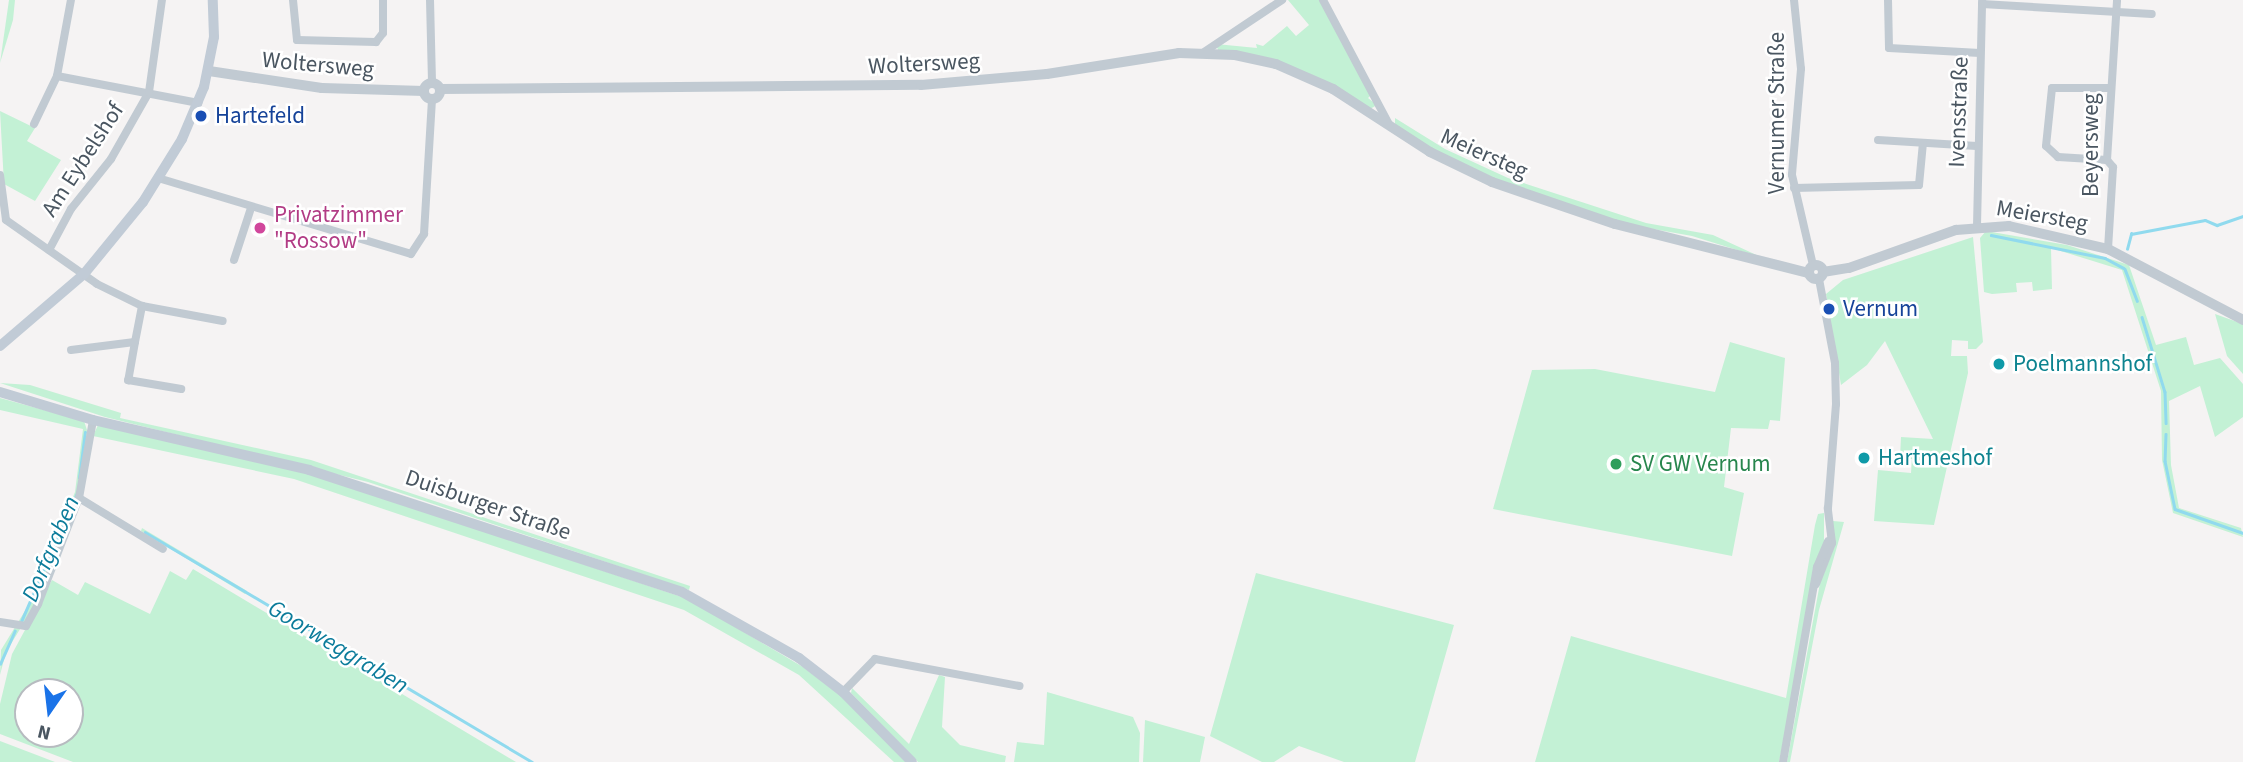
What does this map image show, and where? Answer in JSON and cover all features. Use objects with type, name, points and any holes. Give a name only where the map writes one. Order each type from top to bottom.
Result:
[{"type":"main road","points":[[0,346],[84,274],[124,228],[158,178],[198,103],[209,71],[213,0]]},
{"type":"main road","name":"Duisburger Straße","points":[[0,392],[93,420],[309,470],[682,592],[778,645],[843,692],[912,762]]},
{"type":"street","points":[[34,124],[57,76],[71,0]]},
{"type":"street","name":"Am Eybelshof","points":[[49,250],[71,209],[111,159],[149,92],[162,0]]},
{"type":"street","points":[[293,0],[297,40],[364,42],[383,38],[383,0]]},
{"type":"street","points":[[158,178],[411,254],[424,234],[432,99],[436,86],[430,0]]},
{"type":"street","points":[[1204,52],[1282,0]]},
{"type":"street","points":[[1324,0],[1390,126]]},
{"type":"street","name":"Vernumer Straße","points":[[1794,0],[1801,69],[1794,188],[1811,269]]},
{"type":"street","points":[[1888,0],[1889,48],[1980,53]]},
{"type":"street","name":"Beyersweg","points":[[2108,249],[2113,167],[2107,160],[2117,0]]},
{"type":"street","points":[[1982,2],[2152,14]]},
{"type":"street","name":"Ivensstraße","points":[[1977,226],[1982,2]]},
{"type":"street","name":"Woltersweg","points":[[436,86],[963,83],[1204,52],[1276,64],[1302,74],[1390,126]]},
{"type":"street","name":"Woltersweg","points":[[209,71],[322,88],[424,91]]},
{"type":"street","points":[[57,76],[149,92]]},
{"type":"street","points":[[432,99],[424,91],[436,86]]},
{"type":"street","points":[[2107,160],[2058,156],[2046,146],[2052,88],[2111,88]]},
{"type":"street","name":"Am Eybelshof","points":[[149,92],[198,103]]},
{"type":"street","name":"Meiersteg","points":[[1390,126],[1469,173],[1615,225],[1811,269],[1821,266],[1821,275],[1977,226],[2009,226],[2108,249],[2243,320]]},
{"type":"street","points":[[1878,140],[1977,146]]},
{"type":"street","points":[[1794,188],[1919,185],[1923,143]]},
{"type":"street","name":"Am Eybelshof","points":[[0,175],[6,220],[84,274],[142,306],[223,321]]},
{"type":"street","points":[[234,260],[251,208]]},
{"type":"street","points":[[1783,762],[1816,584],[1830,551],[1836,377],[1821,275]]},
{"type":"street","points":[[142,306],[128,380],[181,389]]},
{"type":"street","points":[[71,350],[135,342]]},
{"type":"street","points":[[0,622],[26,626],[79,498],[93,420]]},
{"type":"street","points":[[79,498],[163,548]]},
{"type":"street","points":[[843,692],[875,659],[1018,686]]},
{"type":"green space","points":[[9,0],[15,0],[13,20],[0,63]]},
{"type":"green space","points":[[1288,0],[1320,0],[1371,95],[1368,98],[1377,105],[1370,109],[1343,91],[1218,50],[1216,44],[1257,48],[1256,44],[1263,46],[1287,26],[1296,36],[1309,25]]},
{"type":"green space","points":[[0,111],[35,128],[27,141],[61,160],[35,201],[4,184]]},
{"type":"green space","points":[[1395,118],[1445,149],[1508,178],[1646,223],[1713,235],[1763,258],[1692,236],[1620,223],[1507,184],[1435,151],[1395,126]]},
{"type":"green space","points":[[1986,231],[2067,245],[2129,265],[2156,345],[2186,337],[2194,365],[2220,358],[2243,384],[2243,417],[2215,437],[2200,386],[2169,401],[2171,465],[2179,508],[2241,528],[2243,537],[2173,513],[2162,460],[2161,391],[2122,270],[2051,248],[2052,289],[2033,291],[2032,282],[2016,283],[2017,292],[1984,292],[1980,238]]},
{"type":"green space","points":[[1973,237],[1983,342],[1976,349],[1968,349],[1968,341],[1952,340],[1951,356],[1967,356],[1968,373],[1934,525],[1874,521],[1878,470],[1911,473],[1912,459],[1900,458],[1901,437],[1933,439],[1885,341],[1867,365],[1841,385],[1826,294],[1843,280]]},
{"type":"green space","points":[[2215,314],[2243,324],[2243,374],[2227,356]]},
{"type":"green space","name":"SV GW Vernum","points":[[1730,342],[1785,358],[1780,421],[1770,420],[1768,429],[1731,428],[1724,487],[1744,493],[1732,556],[1493,509],[1532,370],[1595,369],[1715,392]]},
{"type":"green space","points":[[0,383],[30,385],[121,413],[120,418],[311,460],[690,586],[689,590],[368,482],[105,417]]},
{"type":"green space","points":[[0,398],[84,421],[87,430],[78,492],[36,603],[6,652],[0,675],[1,650],[31,601],[75,492],[83,429],[0,410]]},
{"type":"green space","points":[[98,425],[308,473],[688,599],[803,667],[845,699],[907,762],[894,762],[799,675],[684,610],[294,479],[93,436]]},
{"type":"green space","points":[[1824,513],[1824,542],[1779,762],[1535,762],[1571,636],[1786,698],[1815,525],[1818,514]]},
{"type":"green space","points":[[1833,521],[1844,522],[1819,610],[1790,762],[1787,762],[1820,583],[1833,550]]},
{"type":"green space","points":[[142,528],[247,591],[245,594],[141,531]]},
{"type":"green space","points":[[193,569],[516,762],[73,762],[36,748],[84,748],[84,678],[14,678],[14,739],[0,734],[0,704],[12,654],[52,580],[78,595],[85,582],[150,614],[170,571],[186,580]]},
{"type":"green space","points":[[1256,573],[1454,625],[1415,762],[1344,762],[1299,746],[1274,762],[1262,762],[1210,736]]},
{"type":"green space","points":[[939,675],[945,677],[942,727],[960,745],[1006,756],[1005,762],[918,762],[851,693],[852,688],[909,744]]},
{"type":"green space","points":[[1047,692],[1133,717],[1140,733],[1139,762],[1014,762],[1017,742],[1044,745]]},
{"type":"green space","points":[[1145,720],[1205,737],[1200,762],[1143,762]]},
{"type":"green space","points":[[0,741],[55,762],[0,762]]},
{"type":"waterway","points":[[2127,249],[2131,234],[2205,220],[2217,225],[2243,216]]},
{"type":"waterway","points":[[1991,235],[2105,258],[2124,268]]},
{"type":"waterway","points":[[2125,269],[2137,301]]},
{"type":"waterway","points":[[2142,317],[2165,392],[2166,423]]},
{"type":"waterway","name":"Dorfgraben","points":[[79,478],[85,432]]},
{"type":"waterway","points":[[2166,434],[2165,461],[2175,509],[2243,533]]},
{"type":"waterway","name":"Dorfgraben","points":[[20,624],[76,495]]},
{"type":"waterway","name":"Goorweggraben","points":[[145,532],[532,762]]},
{"type":"waterway","name":"Dorfgraben","points":[[0,664],[15,631]]},
{"type":"place","name":"Hartefeld","points":[[201,116]]},
{"type":"place","name":"Privatzimmer \"Rossow\"","points":[[260,228]]},
{"type":"place","name":"Vernum","points":[[1829,309]]},
{"type":"place","name":"Poelmannshof","points":[[1999,364]]},
{"type":"place","name":"Hartmeshof","points":[[1864,458]]},
{"type":"place","name":"SV GW Vernum","points":[[1616,464]]}]
